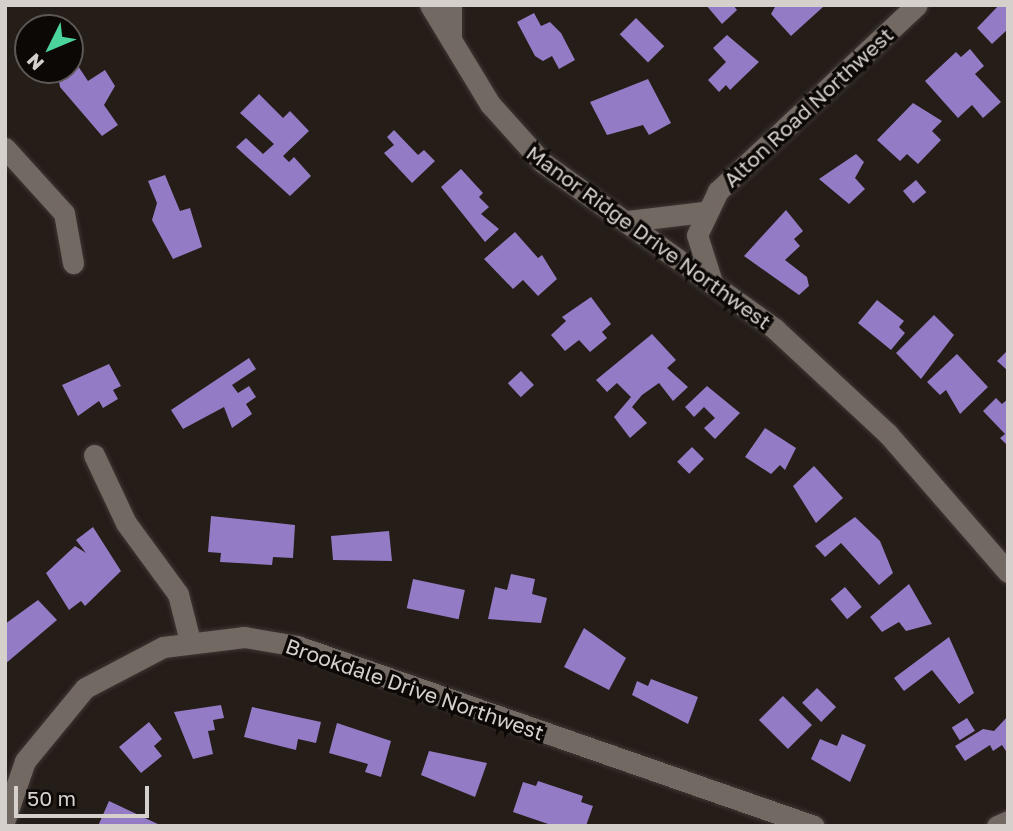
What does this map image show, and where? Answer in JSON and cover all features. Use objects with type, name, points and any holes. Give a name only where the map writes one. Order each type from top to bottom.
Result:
[{"type":"street","name":"Manor Ridge Drive Northwest","points":[[430,5],[511,132],[542,162],[711,279],[888,434],[1008,572]]},
{"type":"street","points":[[451,5],[451,40]]},
{"type":"street","name":"Alton Road Northwest","points":[[703,212],[917,5]]},
{"type":"street","points":[[5,148],[64,213],[73,263]]},
{"type":"street","points":[[628,221],[703,212],[697,234],[711,279]]},
{"type":"street","points":[[94,455],[126,523],[178,594],[190,641]]},
{"type":"street","name":"Brookdale Drive Northwest","points":[[5,819],[25,761],[64,707],[133,659],[190,641],[244,637],[297,646],[814,826]]},
{"type":"street","points":[[997,826],[1008,821]]},
{"type":"building","points":[[706,5],[733,5],[737,10],[722,24]]},
{"type":"building","points":[[776,5],[823,7],[791,36],[771,14]]},
{"type":"building","points":[[999,5],[1008,5],[1008,29],[992,44],[977,28]]},
{"type":"building","points":[[534,13],[541,26],[550,22],[561,33],[575,60],[559,69],[552,56],[543,61],[535,56],[517,22]]},
{"type":"building","points":[[636,18],[664,46],[648,63],[620,34]]},
{"type":"building","points":[[727,35],[759,62],[730,90],[726,85],[719,92],[708,80],[726,62],[713,48]]},
{"type":"building","points":[[970,49],[984,66],[975,74],[1001,102],[983,118],[972,105],[958,118],[925,81],[956,52],[961,57]]},
{"type":"building","points":[[105,70],[115,86],[104,105],[118,125],[102,136],[59,84],[84,84],[84,75],[88,81]]},
{"type":"building","points":[[648,79],[671,123],[649,135],[643,125],[607,135],[590,102]]},
{"type":"building","points":[[259,94],[283,118],[290,111],[309,131],[283,156],[289,162],[294,157],[311,176],[290,196],[236,147],[246,138],[263,154],[274,144],[240,113]]},
{"type":"building","points":[[913,103],[942,121],[932,131],[941,140],[918,164],[907,154],[900,161],[877,140]]},
{"type":"building","points":[[394,130],[418,155],[424,150],[435,161],[412,183],[384,153],[394,145],[387,137]]},
{"type":"building","points":[[856,154],[864,162],[855,178],[865,189],[849,204],[819,179]]},
{"type":"building","points":[[461,169],[483,193],[479,197],[489,207],[481,214],[499,229],[485,242],[441,187]]},
{"type":"building","points":[[165,175],[180,211],[190,208],[202,247],[173,259],[152,220],[157,203],[148,181]]},
{"type":"building","points":[[916,180],[926,192],[913,203],[903,191]]},
{"type":"building","points":[[786,210],[803,231],[794,239],[800,246],[785,260],[807,277],[809,286],[799,295],[744,256]]},
{"type":"building","points":[[515,232],[538,258],[542,255],[557,279],[538,296],[523,280],[513,289],[484,259]]},
{"type":"building","points":[[591,297],[611,324],[602,332],[607,338],[590,352],[579,340],[565,351],[551,335],[566,321],[562,317]]},
{"type":"building","points":[[877,300],[904,321],[899,327],[905,333],[891,350],[858,323]]},
{"type":"building","points":[[934,315],[954,335],[921,379],[896,353]]},
{"type":"building","points":[[652,334],[676,360],[667,368],[688,387],[673,401],[659,383],[642,395],[632,407],[647,423],[630,438],[614,417],[631,397],[617,383],[607,392],[596,380]]},
{"type":"building","points":[[1008,350],[1008,371],[997,361]]},
{"type":"building","points":[[957,354],[988,387],[960,414],[946,390],[940,395],[927,382]]},
{"type":"building","points":[[249,358],[256,369],[232,385],[238,393],[249,386],[256,397],[246,404],[252,414],[232,428],[224,407],[183,429],[171,410]]},
{"type":"building","points":[[109,364],[121,386],[113,390],[118,399],[103,408],[99,401],[78,416],[62,385]]},
{"type":"building","points":[[521,371],[534,385],[521,397],[508,383]]},
{"type":"building","points":[[707,386],[740,413],[715,439],[704,428],[715,418],[704,407],[694,417],[685,407]]},
{"type":"building","points":[[996,398],[1002,404],[1008,399],[1008,446],[1000,438],[1005,434],[983,411]]},
{"type":"building","points":[[765,428],[796,448],[785,470],[780,465],[771,474],[745,457]]},
{"type":"building","points":[[692,447],[704,459],[689,474],[677,462]]},
{"type":"building","points":[[814,466],[843,498],[816,523],[793,486]]},
{"type":"building","points":[[211,516],[295,525],[293,558],[273,557],[272,565],[220,562],[221,553],[208,552]]},
{"type":"building","points":[[855,517],[880,541],[893,573],[879,585],[841,543],[825,557],[815,546]]},
{"type":"building","points":[[93,527],[121,571],[85,606],[81,601],[69,610],[46,573],[75,546],[86,553],[76,540]]},
{"type":"building","points":[[389,531],[392,561],[333,560],[331,536]]},
{"type":"building","points":[[511,574],[535,579],[532,594],[547,598],[541,623],[488,619],[495,587],[507,590]]},
{"type":"building","points":[[413,579],[465,590],[459,619],[407,608]]},
{"type":"building","points":[[909,584],[932,624],[906,631],[899,622],[882,632],[870,617]]},
{"type":"building","points":[[845,587],[862,607],[847,619],[830,599]]},
{"type":"building","points":[[38,600],[57,620],[5,664],[5,624]]},
{"type":"building","points":[[584,628],[626,658],[609,690],[564,667]]},
{"type":"building","points":[[949,637],[974,693],[959,704],[932,670],[904,691],[894,678]]},
{"type":"building","points":[[651,679],[698,697],[688,724],[632,695],[637,681],[648,686]]},
{"type":"building","points":[[817,688],[836,707],[821,722],[802,703]]},
{"type":"building","points":[[783,696],[812,725],[788,749],[759,720]]},
{"type":"building","points":[[221,705],[224,718],[213,720],[215,730],[208,731],[213,754],[193,759],[174,712]]},
{"type":"building","points":[[252,707],[321,722],[316,743],[298,739],[296,750],[244,737]]},
{"type":"building","points":[[1008,716],[1008,754],[1002,745],[993,751],[990,745],[965,761],[955,746],[983,729],[994,731]]},
{"type":"building","points":[[967,718],[975,731],[960,740],[952,728]]},
{"type":"building","points":[[149,722],[162,739],[154,746],[162,756],[141,773],[119,747]]},
{"type":"building","points":[[337,723],[391,741],[381,777],[365,772],[368,764],[329,753]]},
{"type":"building","points":[[842,734],[866,745],[850,782],[811,759],[820,739],[837,746]]},
{"type":"building","points":[[429,751],[487,763],[475,797],[421,775]]},
{"type":"building","points":[[538,781],[583,796],[581,802],[593,806],[586,826],[554,826],[513,812],[523,782],[536,786]]},
{"type":"building","points":[[109,801],[162,826],[98,826]]}]
